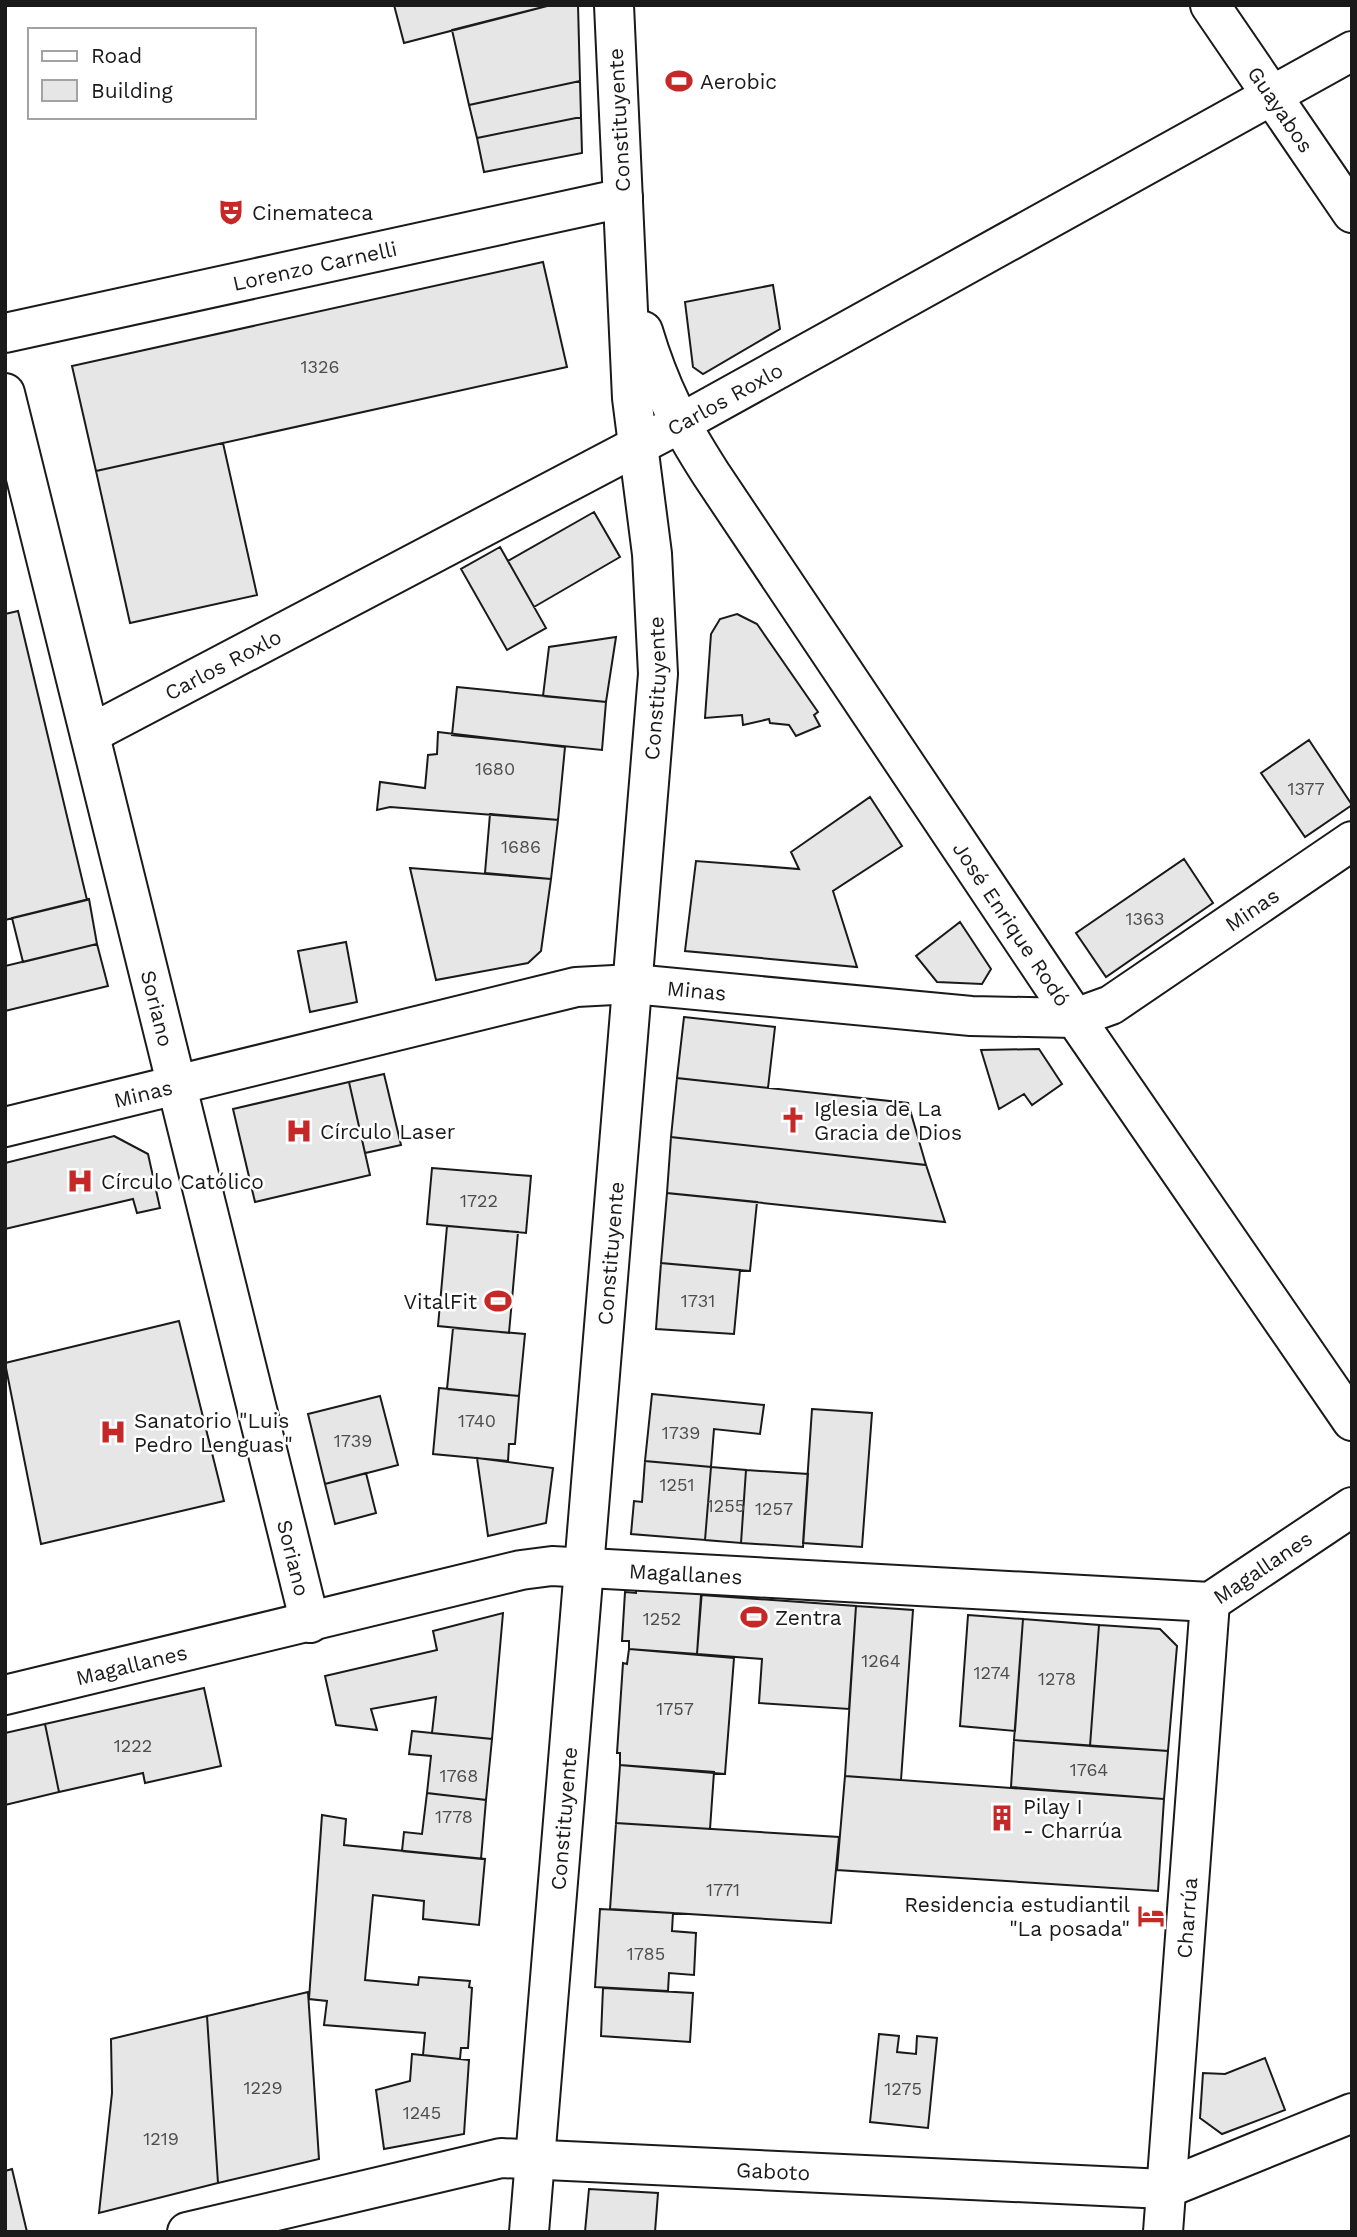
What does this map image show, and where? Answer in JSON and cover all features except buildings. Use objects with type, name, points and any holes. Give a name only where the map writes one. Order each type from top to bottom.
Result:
[{"type":"street","name":"Constituyente","points":[[529,2232],[658,674],[653,565],[632,398],[614,5]]},
{"type":"street","name":"Guayabos","points":[[1210,5],[1352,213]]},
{"type":"street","name":"Carlos Roxlo","points":[[90,734],[679,424],[1352,51]]},
{"type":"street","name":"Lorenzo Carnelli","points":[[5,333],[623,198]]},
{"type":"street","name":"Constituyente","points":[[627,276],[657,380],[679,424]]},
{"type":"street","name":"Soriano","points":[[5,393],[310,1623]]},
{"type":"street","name":"José Enrique Rodó","points":[[679,424],[1075,1018],[1352,1421]]},
{"type":"street","name":"Minas","points":[[5,1127],[576,987],[633,984],[971,1016],[1075,1018],[1111,1005],[1352,841]]},
{"type":"street","name":"Magallanes","points":[[5,1695],[521,1570],[583,1567],[1210,1602],[1352,1507]]},
{"type":"street","name":"Charrúa","points":[[1163,2232],[1210,1602]]},
{"type":"street","name":"Gaboto","points":[[187,2232],[500,2158],[1165,2189],[1352,2113]]},
{"type":"street","points":[[1165,2189],[1194,2232]]},
{"type":"place","name":"Aerobic","points":[[679,81]]},
{"type":"place","name":"Cinemateca","points":[[231,212]]},
{"type":"place","name":"Iglesia de La Gracia de Dios","points":[[793,1120]]},
{"type":"place","name":"Círculo Laser","points":[[299,1131]]},
{"type":"place","name":"Círculo Católico","points":[[80,1181]]},
{"type":"place","name":"VitalFit","points":[[498,1301]]},
{"type":"place","name":"Sanatorio \"Luis Pedro Lenguas\"","points":[[113,1432]]},
{"type":"place","name":"Zentra","points":[[754,1617]]},
{"type":"place","name":"Pilay I - Charrúa","points":[[1002,1818]]},
{"type":"place","name":"Residencia estudiantil \"La posada\"","points":[[1151,1916]]}]
